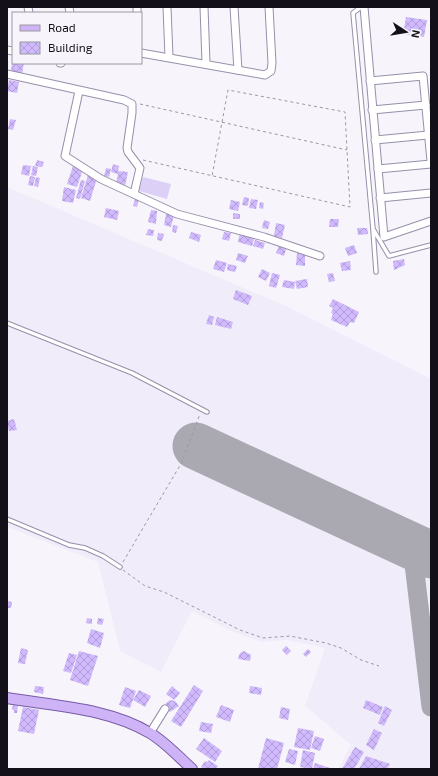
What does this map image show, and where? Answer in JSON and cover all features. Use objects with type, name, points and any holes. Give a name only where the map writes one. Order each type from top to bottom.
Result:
[{"type":"main road","points":[[7,698],[84,710],[120,719],[150,733],[192,769]]},
{"type":"street","points":[[167,7],[169,57]]},
{"type":"street","points":[[204,7],[206,63]]},
{"type":"street","points":[[234,7],[238,70]]},
{"type":"street","points":[[142,53],[206,63],[265,75],[272,71],[269,7]]},
{"type":"street","points":[[362,7],[384,237],[431,221]]},
{"type":"street","points":[[7,74],[124,100],[132,104],[127,148],[128,152],[140,168],[134,194]]},
{"type":"street","points":[[370,81],[423,76],[426,105],[431,162],[378,169]]},
{"type":"street","points":[[79,91],[65,156],[100,179],[177,214],[264,237],[320,256]]},
{"type":"street","points":[[372,110],[426,105]]},
{"type":"street","points":[[375,140],[428,135]]},
{"type":"street","points":[[380,198],[431,193]]},
{"type":"street","points":[[150,733],[166,709]]},
{"type":"lane","points":[[362,7],[353,13],[376,272]]},
{"type":"lane","points":[[373,229],[389,256],[431,245]]},
{"type":"lane","points":[[7,323],[132,374],[207,412]]},
{"type":"lane","points":[[7,519],[69,545],[85,548],[103,556],[120,567]]},
{"type":"path","points":[[134,159],[350,207],[345,112],[228,90],[221,121],[212,176]]},
{"type":"path","points":[[132,104],[162,108],[347,150]]},
{"type":"path","points":[[202,410],[182,462],[120,567],[145,586],[164,592],[240,630],[263,638],[290,636],[326,643],[341,648],[361,660],[379,666]]},
{"type":"shaded area","points":[[143,177],[171,184],[167,199],[139,191]]},
{"type":"shaded area","points":[[7,187],[288,307],[431,379],[431,769],[338,769],[351,745],[305,706],[325,648],[287,640],[261,642],[229,630],[192,611],[161,672],[120,651],[98,562],[7,527]]},
{"type":"building","points":[[406,17],[427,20],[424,37],[403,34]]},
{"type":"building","points":[[12,63],[24,64],[22,74],[11,72]]},
{"type":"building","points":[[9,80],[19,82],[17,93],[7,91]]},
{"type":"building","points":[[10,119],[16,120],[13,130],[8,129]]},
{"type":"building","points":[[37,160],[44,162],[42,167],[35,166]]},
{"type":"building","points":[[113,164],[119,166],[118,171],[128,172],[125,186],[116,184],[118,174],[111,172]]},
{"type":"building","points":[[23,165],[31,166],[29,176],[21,174]]},
{"type":"building","points":[[33,166],[38,167],[36,176],[31,175]]},
{"type":"building","points":[[73,166],[83,169],[77,187],[67,184]]},
{"type":"building","points":[[106,168],[111,169],[109,177],[104,176]]},
{"type":"building","points":[[88,175],[97,178],[90,201],[81,198]]},
{"type":"building","points":[[30,176],[35,177],[33,186],[28,185]]},
{"type":"building","points":[[36,177],[40,178],[38,187],[34,186]]},
{"type":"building","points":[[81,180],[85,181],[80,199],[76,198]]},
{"type":"building","points":[[64,187],[76,190],[73,203],[62,201]]},
{"type":"building","points":[[244,197],[249,198],[248,206],[242,205]]},
{"type":"building","points":[[135,199],[139,199],[137,207],[133,206]]},
{"type":"building","points":[[251,199],[258,200],[256,209],[249,208]]},
{"type":"building","points":[[231,200],[240,202],[238,211],[229,209]]},
{"type":"building","points":[[260,202],[264,203],[263,209],[259,208]]},
{"type":"building","points":[[106,208],[119,211],[117,220],[104,217]]},
{"type":"building","points":[[151,210],[157,211],[156,224],[148,222]]},
{"type":"building","points":[[233,213],[240,214],[240,219],[233,219]]},
{"type":"building","points":[[166,214],[174,215],[171,227],[164,225]]},
{"type":"building","points":[[330,219],[339,219],[338,227],[329,227]]},
{"type":"building","points":[[264,220],[270,222],[268,229],[262,228]]},
{"type":"building","points":[[276,223],[285,225],[282,238],[274,236]]},
{"type":"building","points":[[173,225],[178,226],[176,233],[172,232]]},
{"type":"building","points":[[357,228],[367,228],[368,234],[358,235]]},
{"type":"building","points":[[148,229],[154,230],[153,236],[146,235]]},
{"type":"building","points":[[191,232],[201,235],[199,242],[189,238]]},
{"type":"building","points":[[224,232],[231,233],[229,241],[222,239]]},
{"type":"building","points":[[240,232],[255,236],[252,246],[238,242]]},
{"type":"building","points":[[158,233],[164,234],[162,241],[157,240]]},
{"type":"building","points":[[255,240],[265,243],[263,249],[253,246]]},
{"type":"building","points":[[354,245],[357,253],[348,256],[345,248]]},
{"type":"building","points":[[279,246],[286,249],[284,256],[276,253]]},
{"type":"building","points":[[238,253],[248,256],[245,263],[236,260]]},
{"type":"building","points":[[297,253],[305,253],[305,266],[296,265]]},
{"type":"building","points":[[404,259],[405,265],[394,270],[393,261]]},
{"type":"building","points":[[216,260],[227,263],[224,272],[213,269]]},
{"type":"building","points":[[350,261],[351,270],[342,271],[340,263]]},
{"type":"building","points":[[228,264],[237,266],[235,272],[227,270]]},
{"type":"building","points":[[262,269],[270,273],[266,281],[258,277]]},
{"type":"building","points":[[272,273],[280,275],[276,288],[269,286]]},
{"type":"building","points":[[333,273],[335,281],[329,282],[327,274]]},
{"type":"building","points":[[307,279],[308,287],[297,289],[295,281]]},
{"type":"building","points":[[284,280],[295,282],[294,289],[282,287]]},
{"type":"building","points":[[236,290],[252,296],[248,305],[233,299]]},
{"type":"building","points":[[333,299],[359,312],[354,323],[350,322],[347,327],[331,320],[333,308],[329,306]]},
{"type":"building","points":[[209,315],[214,317],[212,325],[206,324]]},
{"type":"building","points":[[217,317],[233,322],[231,329],[215,325]]},
{"type":"building","points":[[14,419],[17,430],[9,431],[7,421]]},
{"type":"building","points":[[7,601],[12,602],[11,608],[7,608]]},
{"type":"building","points":[[87,618],[92,619],[92,624],[86,623]]},
{"type":"building","points":[[98,618],[104,619],[102,625],[97,624]]},
{"type":"building","points":[[91,629],[104,633],[100,648],[87,643]]},
{"type":"building","points":[[286,646],[291,651],[287,655],[282,650]]},
{"type":"building","points":[[21,648],[28,650],[25,664],[18,663]]},
{"type":"building","points":[[308,649],[311,652],[306,657],[303,654]]},
{"type":"building","points":[[79,651],[98,656],[88,686],[70,680]]},
{"type":"building","points":[[244,651],[251,655],[250,661],[238,659],[240,653]]},
{"type":"building","points":[[69,653],[77,655],[71,673],[63,671]]},
{"type":"building","points":[[194,685],[203,691],[181,727],[171,721]]},
{"type":"building","points":[[35,686],[44,687],[43,694],[34,692]]},
{"type":"building","points":[[172,686],[180,693],[174,700],[166,694]]},
{"type":"building","points":[[250,686],[262,688],[261,695],[249,693]]},
{"type":"building","points":[[125,687],[136,691],[130,708],[119,705]]},
{"type":"building","points":[[139,690],[151,696],[145,707],[133,700]]},
{"type":"building","points":[[170,700],[175,701],[179,706],[170,712],[164,705]]},
{"type":"building","points":[[366,700],[383,707],[380,715],[363,708]]},
{"type":"building","points":[[13,705],[18,706],[17,713],[14,713],[14,710],[12,709]]},
{"type":"building","points":[[221,705],[234,710],[230,722],[216,717]]},
{"type":"building","points":[[385,706],[392,710],[384,726],[378,723]]},
{"type":"building","points":[[23,707],[39,710],[34,734],[18,731]]},
{"type":"building","points":[[281,707],[290,709],[288,720],[279,718]]},
{"type":"building","points":[[201,722],[213,724],[211,733],[199,731]]},
{"type":"building","points":[[298,728],[314,731],[310,750],[294,747]]},
{"type":"building","points":[[374,729],[382,733],[374,750],[366,745]]},
{"type":"building","points":[[315,736],[324,739],[320,751],[311,748]]},
{"type":"building","points":[[204,738],[222,751],[215,762],[196,749]]},
{"type":"building","points":[[266,738],[284,743],[277,769],[258,769]]},
{"type":"building","points":[[355,747],[364,752],[354,769],[342,769]]},
{"type":"building","points":[[289,749],[298,751],[295,765],[285,762]]},
{"type":"building","points":[[303,750],[315,753],[312,769],[300,767]]},
{"type":"building","points":[[366,756],[390,764],[387,769],[359,769]]},
{"type":"building","points":[[209,760],[218,766],[215,769],[204,769],[201,767],[205,761],[207,762]]},
{"type":"building","points":[[315,763],[333,769],[313,769]]},
{"type":"taxiway","points":[[412,547],[431,707]]},
{"type":"runway","points":[[196,446],[431,555]]}]
